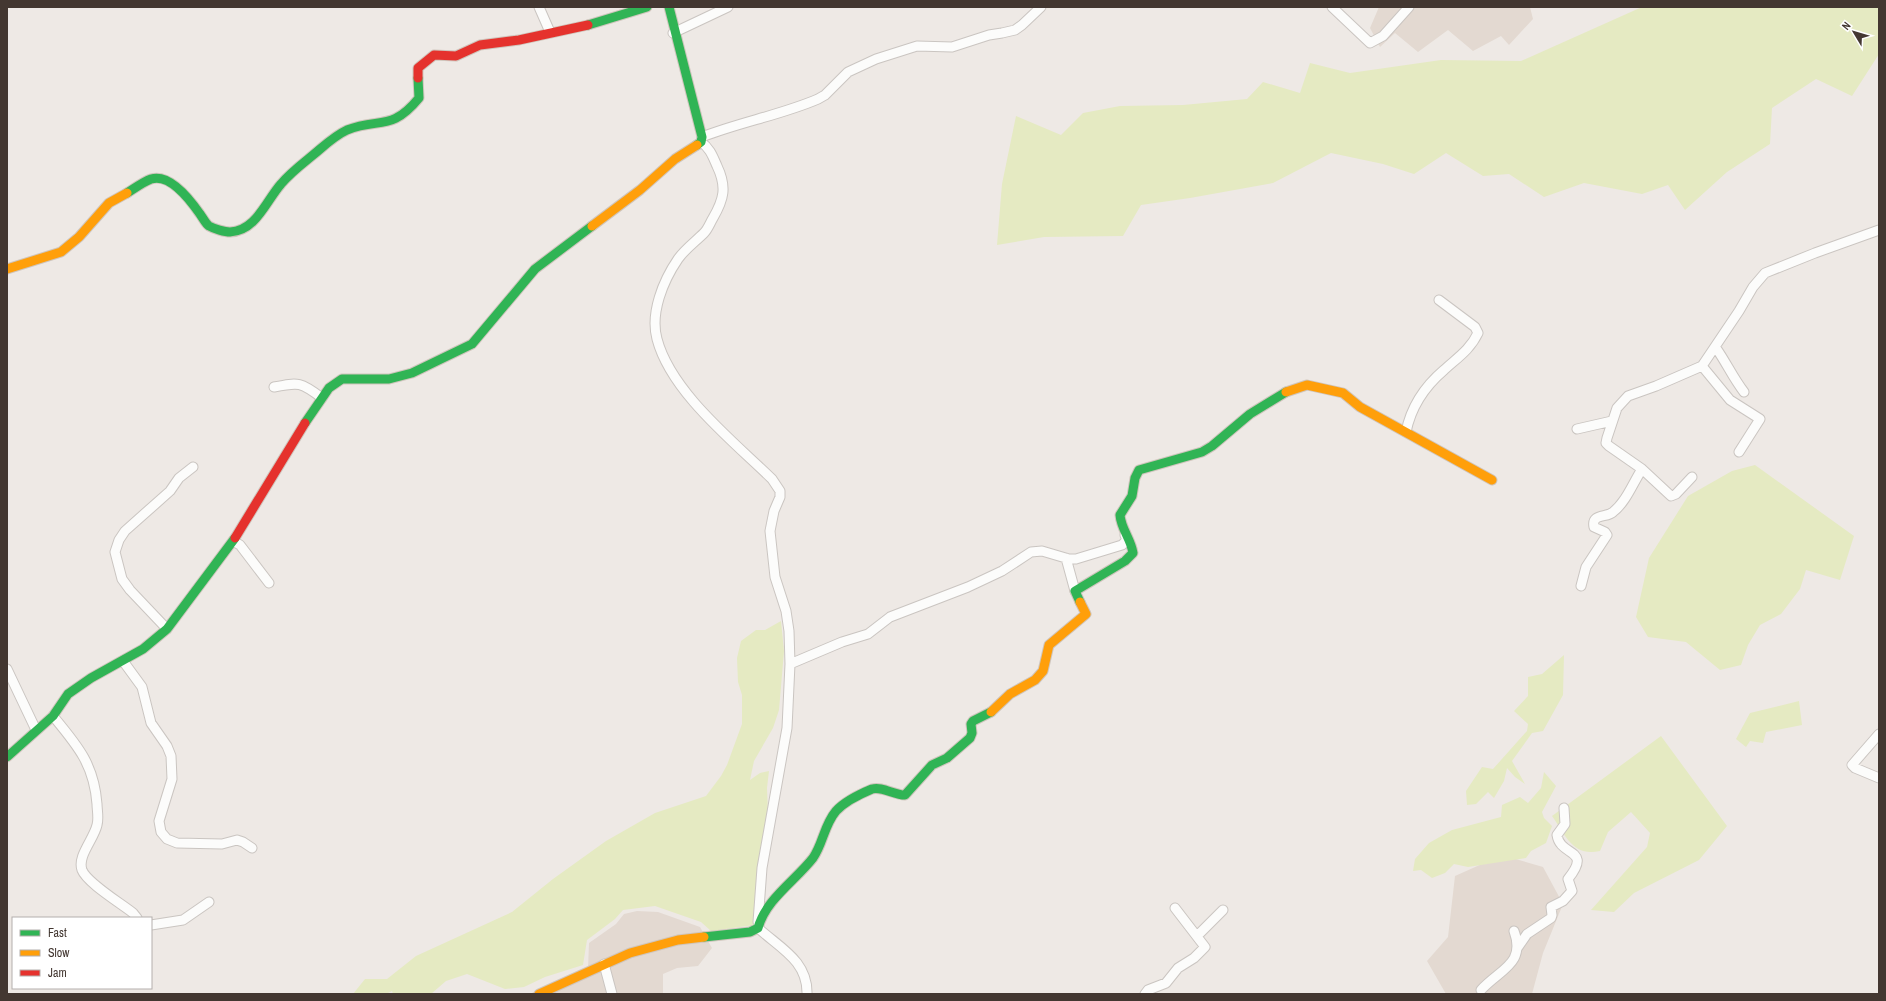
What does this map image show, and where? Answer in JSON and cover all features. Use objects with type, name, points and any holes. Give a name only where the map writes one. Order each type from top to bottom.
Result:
[{"type":"street","points":[[539,7],[550,32]]},
{"type":"street","points":[[7,269],[61,252],[79,237],[109,203],[151,179],[159,178],[171,183],[188,197],[210,226],[229,232],[240,230],[252,224],[282,184],[294,171],[336,135],[351,129],[394,121],[403,116],[419,98],[417,72],[421,65],[430,57],[437,54],[456,56],[478,46],[519,40],[550,32],[580,28],[647,7]]},
{"type":"street","points":[[669,7],[673,33],[692,94],[701,139],[710,150],[721,173],[724,184],[724,196],[705,232],[678,259],[670,273],[658,301],[654,319],[657,339],[666,360],[680,385],[698,406],[778,485],[780,497],[772,516],[770,531],[775,576],[786,611],[789,631],[790,664],[787,728],[762,868],[758,925]]},
{"type":"street","points":[[673,33],[728,7]]},
{"type":"street","points":[[7,758],[53,716],[68,694],[91,678],[152,643],[167,629],[233,541],[329,388],[342,379],[389,379],[412,373],[472,344],[535,269],[640,190],[675,159],[701,139],[731,125],[807,104],[825,95],[848,72],[876,59],[907,48],[917,46],[952,47],[989,35],[1014,30],[1022,25],[1041,7]]},
{"type":"street","points":[[1332,7],[1370,43],[1383,36],[1409,7]]},
{"type":"street","points":[[1692,477],[1674,495],[1671,496],[1642,469],[1609,446],[1606,442],[1617,408],[1628,396],[1656,386],[1702,366],[1716,348],[1753,287],[1765,273],[1815,252],[1879,230]]},
{"type":"street","points":[[1406,432],[1413,407],[1418,398],[1435,378],[1459,359],[1478,333],[1475,327],[1439,300]]},
{"type":"street","points":[[1716,348],[1723,358],[1732,377],[1744,392]]},
{"type":"street","points":[[1702,366],[1730,400],[1760,419],[1739,452]]},
{"type":"street","points":[[274,387],[293,383],[301,384],[322,398]]},
{"type":"street","points":[[790,664],[842,642],[868,634],[890,617],[968,587],[1002,571],[1031,552],[1042,551],[1076,560],[1122,545],[1127,540],[1122,529],[1121,513],[1132,497],[1134,478],[1139,470],[1202,452],[1212,446],[1246,416],[1287,392],[1307,385],[1343,393],[1354,404],[1492,480]]},
{"type":"street","points":[[1577,429],[1612,421]]},
{"type":"street","points":[[167,629],[130,590],[122,579],[115,552],[119,540],[125,531],[170,491],[179,478],[193,466]]},
{"type":"street","points":[[1581,586],[1586,567],[1606,535],[1604,532],[1594,527],[1596,518],[1599,516],[1609,515],[1618,507],[1642,469]]},
{"type":"street","points":[[1075,591],[1131,557],[1133,550],[1122,529]]},
{"type":"street","points":[[233,541],[240,545],[268,583]]},
{"type":"street","points":[[539,994],[630,953],[678,940],[750,932],[758,925],[817,851],[825,837],[830,819],[839,807],[877,788],[900,795],[905,795],[932,765],[947,758],[970,738],[973,721],[992,711],[1010,694],[1035,680],[1043,670],[1049,645],[1086,614],[1085,609],[1075,595],[1066,558]]},
{"type":"street","points":[[123,661],[142,687],[151,723],[167,746],[171,756],[172,779],[159,821],[161,832],[167,839],[177,843],[222,844],[237,840],[252,848]]},
{"type":"street","points":[[7,669],[36,730]]},
{"type":"street","points":[[53,716],[77,744],[86,759],[95,788],[97,824],[82,858],[82,870],[91,881],[137,917]]},
{"type":"street","points":[[1879,734],[1852,765],[1855,768],[1879,778]]},
{"type":"street","points":[[1518,947],[1527,934],[1551,918],[1551,908],[1563,901],[1572,891],[1568,879],[1578,865],[1578,861],[1576,856],[1561,844],[1557,835],[1565,824],[1564,808]]},
{"type":"street","points":[[152,925],[183,920],[210,902]]},
{"type":"street","points":[[1145,994],[1148,990],[1166,983],[1178,968],[1194,958],[1204,948],[1204,944],[1175,908]]},
{"type":"street","points":[[1197,936],[1223,910]]},
{"type":"street","points":[[758,925],[798,962],[807,983],[807,994]]},
{"type":"street","points":[[1481,993],[1515,960],[1518,947],[1514,931]]},
{"type":"street","points":[[604,964],[612,994]]},
{"type":"shaded area","points":[[1379,7],[1530,7],[1533,19],[1509,45],[1501,36],[1473,51],[1448,30],[1418,52],[1395,33],[1380,47],[1370,28]]},
{"type":"shaded area","points":[[1502,855],[1543,867],[1563,904],[1543,953],[1532,994],[1446,994],[1427,961],[1448,937],[1455,876]]},
{"type":"shaded area","points":[[637,911],[658,912],[700,927],[712,948],[698,966],[677,968],[663,974],[663,994],[530,994],[543,987],[588,969],[589,943],[616,924],[624,914]]},
{"type":"green space","points":[[1642,7],[1879,7],[1879,54],[1852,96],[1816,79],[1772,108],[1770,144],[1727,172],[1685,210],[1668,185],[1642,194],[1584,183],[1544,197],[1509,174],[1483,176],[1446,153],[1414,174],[1383,164],[1331,153],[1273,183],[1141,205],[1123,236],[1044,237],[997,245],[1002,184],[1016,116],[1061,135],[1083,113],[1120,106],[1183,105],[1247,99],[1263,82],[1300,93],[1310,63],[1350,73],[1441,60],[1521,61]]},
{"type":"green space","points":[[1755,465],[1854,536],[1840,580],[1806,570],[1800,589],[1781,614],[1760,625],[1748,645],[1741,665],[1720,670],[1686,642],[1648,637],[1636,617],[1649,558],[1688,496],[1732,471]]},
{"type":"green space","points":[[781,621],[784,651],[779,710],[773,728],[754,761],[750,780],[760,773],[769,771],[767,788],[768,813],[754,925],[711,931],[701,922],[655,906],[623,910],[615,919],[587,940],[583,965],[545,977],[524,987],[505,989],[467,974],[446,981],[431,994],[393,994],[392,991],[386,994],[353,994],[365,979],[387,979],[416,956],[512,912],[553,879],[606,841],[655,813],[706,796],[721,776],[727,765],[742,724],[742,695],[738,682],[737,658],[741,641],[756,630],[765,630]]},
{"type":"green space","points":[[1564,655],[1563,695],[1543,731],[1532,733],[1512,761],[1525,784],[1515,777],[1507,768],[1504,781],[1494,798],[1488,792],[1476,804],[1467,805],[1466,791],[1482,767],[1493,769],[1527,731],[1528,724],[1514,711],[1528,696],[1528,677],[1542,674]]},
{"type":"green space","points":[[1799,701],[1802,725],[1766,732],[1763,743],[1750,741],[1746,747],[1736,739],[1750,713]]},
{"type":"green space","points":[[1661,736],[1727,826],[1699,860],[1634,893],[1614,912],[1591,910],[1647,847],[1650,833],[1631,812],[1608,832],[1600,851],[1583,851],[1571,843],[1552,816]]},
{"type":"green space","points":[[1544,772],[1556,786],[1542,812],[1544,818],[1552,826],[1546,843],[1531,851],[1526,858],[1468,867],[1454,864],[1445,873],[1432,878],[1421,870],[1413,871],[1415,859],[1429,843],[1452,830],[1501,817],[1502,805],[1520,797],[1528,803],[1541,788]]},
{"type":"traffic: fast","points":[[588,25],[647,7]]},
{"type":"traffic: fast","points":[[669,7],[702,137],[701,142],[697,145]]},
{"type":"traffic: fast","points":[[127,193],[151,179],[158,178],[165,180],[179,189],[186,196],[209,226],[228,232],[239,230],[254,221],[288,176],[333,138],[342,132],[358,126],[385,122],[401,116],[419,98],[418,78]]},
{"type":"traffic: fast","points":[[305,423],[329,388],[342,379],[389,379],[412,373],[472,344],[535,269],[592,226]]},
{"type":"traffic: fast","points":[[1080,602],[1075,591],[1125,561],[1133,553],[1122,525],[1120,515],[1132,496],[1135,478],[1139,470],[1202,452],[1212,446],[1250,414],[1286,392]]},
{"type":"traffic: fast","points":[[7,757],[53,716],[68,694],[91,678],[143,649],[167,629],[235,538]]},
{"type":"traffic: fast","points":[[704,937],[750,932],[758,928],[767,908],[774,899],[813,858],[832,816],[840,807],[853,798],[876,788],[905,795],[932,765],[947,758],[970,738],[972,733],[971,724],[973,721],[991,712]]},
{"type":"traffic: slow","points":[[592,226],[640,190],[675,159],[697,145]]},
{"type":"traffic: slow","points":[[7,269],[61,252],[79,237],[109,203],[127,193]]},
{"type":"traffic: slow","points":[[1286,392],[1307,385],[1343,393],[1360,407],[1492,480]]},
{"type":"traffic: slow","points":[[991,712],[1010,694],[1035,680],[1043,671],[1049,645],[1086,614],[1080,602]]},
{"type":"traffic: slow","points":[[539,994],[630,953],[678,940],[704,937]]},
{"type":"traffic: jam","points":[[418,78],[418,68],[434,55],[456,56],[480,45],[519,40],[588,25]]},
{"type":"traffic: jam","points":[[235,538],[305,423]]}]
